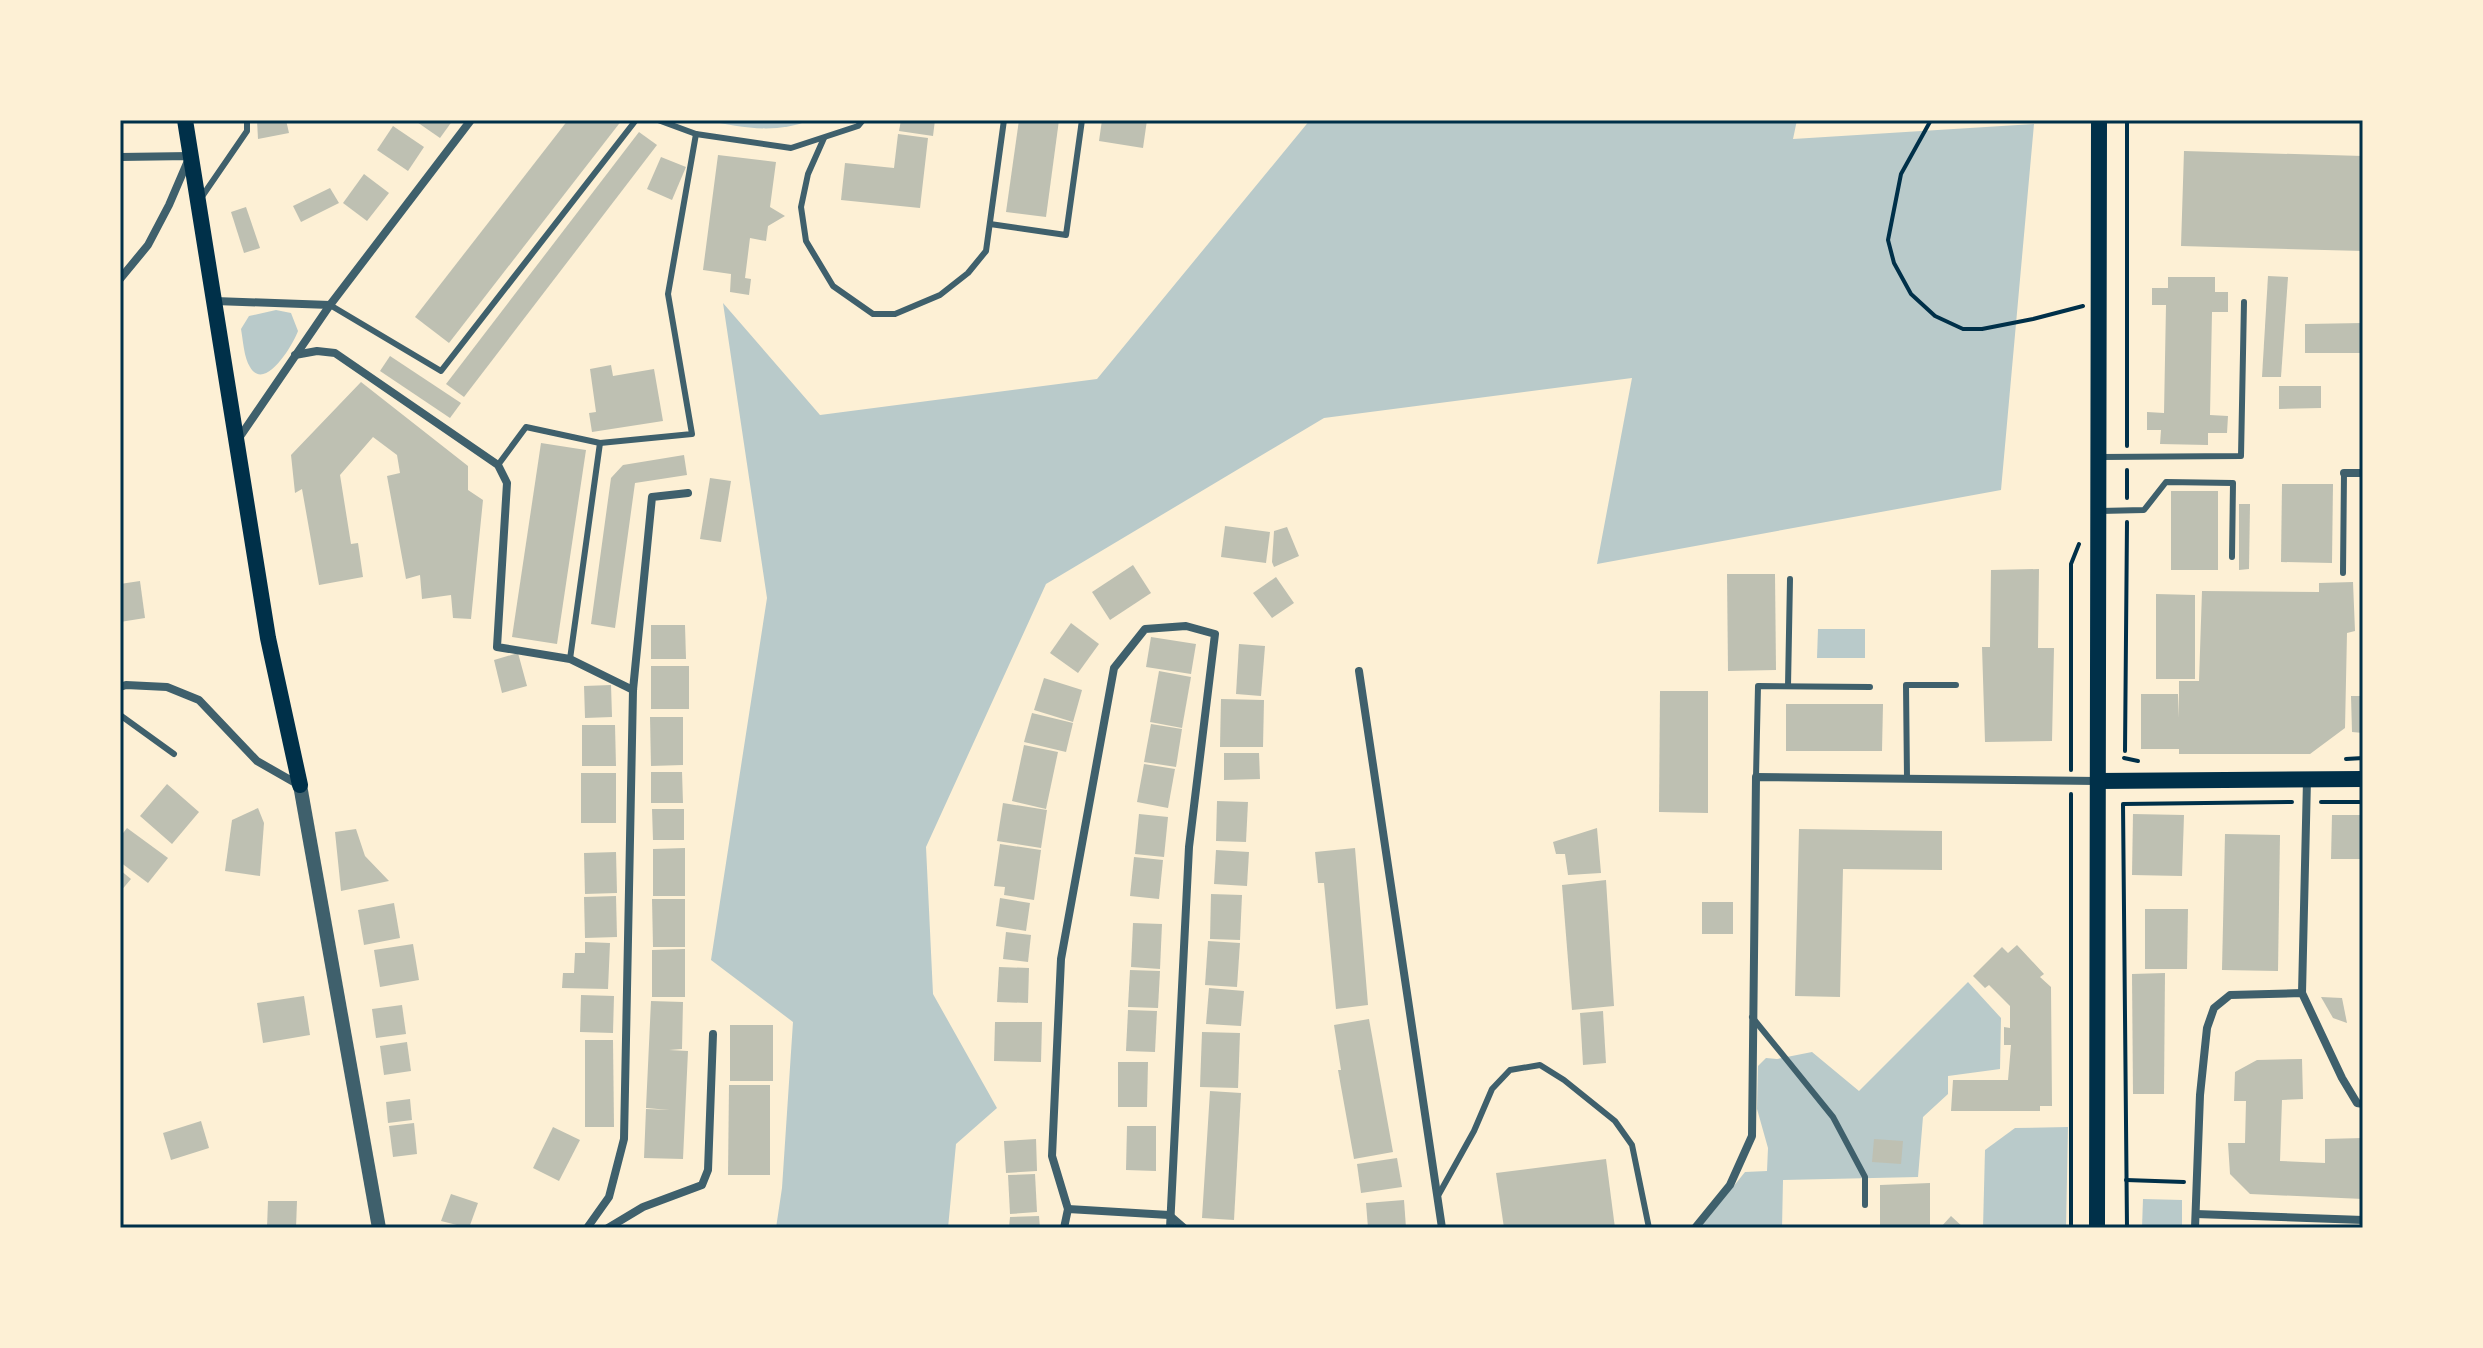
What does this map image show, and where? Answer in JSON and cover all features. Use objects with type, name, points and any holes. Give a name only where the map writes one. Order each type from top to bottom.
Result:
[{"type":"main road","points":[[185,120],[268,638],[300,785]]},
{"type":"main road","points":[[2097,1228],[2099,120]]},
{"type":"main road","points":[[2098,781],[2363,779]]},
{"type":"street","points":[[236,441],[330,305],[471,120]]},
{"type":"street","points":[[120,157],[190,156],[148,245],[120,279]]},
{"type":"street","points":[[214,301],[330,305]]},
{"type":"street","points":[[295,355],[317,351],[335,353],[498,465],[507,483],[497,647],[570,659],[633,690]]},
{"type":"street","points":[[2344,473],[2363,473]]},
{"type":"street","points":[[587,1228],[609,1197],[624,1139],[633,690],[652,497],[688,493]]},
{"type":"street","points":[[1064,1228],[1068,1209],[1052,1156],[1061,959],[1114,668],[1145,629],[1186,626],[1215,634],[1189,847],[1170,1228]]},
{"type":"street","points":[[1359,671],[1442,1228]]},
{"type":"street","points":[[120,687],[167,687],[199,700],[257,761],[300,785],[379,1228]]},
{"type":"street","points":[[1695,1228],[1730,1185],[1752,1136],[1756,777],[2098,781]]},
{"type":"street","points":[[2307,779],[2302,993],[2342,1078],[2357,1103],[2363,1104]]},
{"type":"street","points":[[2195,1228],[2200,1095],[2209,1017],[2220,1001],[2230,995],[2302,993]]},
{"type":"street","points":[[608,1228],[643,1207],[702,1185],[708,1170],[713,1034]]},
{"type":"street","points":[[1068,1209],[1169,1215],[1184,1228]]},
{"type":"street","points":[[2196,1214],[2363,1220]]},
{"type":"lane","points":[[198,202],[247,131],[247,120]]},
{"type":"lane","points":[[330,305],[441,371],[636,120]]},
{"type":"lane","points":[[658,120],[696,134],[791,148],[858,126],[863,120]]},
{"type":"lane","points":[[824,138],[808,174],[801,207],[806,241],[833,286],[873,314],[895,314],[940,295],[968,273],[986,251],[1004,120]]},
{"type":"lane","points":[[990,224],[1066,235],[1082,120]]},
{"type":"lane","points":[[498,465],[526,427],[600,443],[692,434],[668,294],[696,134]]},
{"type":"lane","points":[[2097,457],[2241,456],[2244,302]]},
{"type":"lane","points":[[570,659],[600,443]]},
{"type":"lane","points":[[2343,573],[2344,473]]},
{"type":"lane","points":[[2097,511],[2144,510],[2166,482],[2233,483],[2232,557]]},
{"type":"lane","points":[[1788,686],[1790,579]]},
{"type":"lane","points":[[1907,778],[1906,685],[1956,685]]},
{"type":"lane","points":[[1756,777],[1758,686],[1870,687]]},
{"type":"lane","points":[[120,715],[174,754]]},
{"type":"lane","points":[[1752,1017],[1833,1117],[1865,1177],[1865,1205]]},
{"type":"lane","points":[[1439,1194],[1474,1131],[1492,1089],[1510,1070],[1540,1065],[1615,1121],[1632,1145],[1649,1228]]},
{"type":"path","points":[[1931,120],[1901,174],[1888,240],[1894,263],[1911,294],[1935,316],[1963,329],[1995,327],[2097,302]]},
{"type":"path","points":[[2125,751],[2127,120]]},
{"type":"path","points":[[2080,292],[2080,307]]},
{"type":"path","points":[[2071,1228],[2071,564],[2079,546],[2079,530]]},
{"type":"path","points":[[2127,1228],[2123,804],[2363,802]]},
{"type":"path","points":[[2126,1180],[2197,1182]]},
{"type":"shaded area","points":[[707,120],[810,120],[772,128]]},
{"type":"shaded area","points":[[1310,120],[1797,120],[1793,139],[2034,124],[2001,490],[1597,564],[1632,378],[1324,418],[1046,584],[926,847],[933,994],[997,1108],[956,1144],[948,1228],[776,1228],[782,1188],[793,1022],[711,960],[767,598],[723,303],[820,415],[1097,379]]},
{"type":"shaded area","points":[[276,310],[291,313],[298,331],[271,370],[256,373],[246,359],[241,329],[249,316]]},
{"type":"shaded area","points":[[1818,629],[1865,629],[1865,658],[1817,658]]},
{"type":"shaded area","points":[[1968,982],[2001,1018],[2000,1069],[1948,1076],[1948,1094],[1923,1117],[1918,1177],[1783,1180],[1782,1228],[1700,1228],[1745,1172],[1767,1171],[1768,1148],[1757,1109],[1758,1066],[1766,1058],[1777,1059],[1812,1052],[1859,1091]]},
{"type":"shaded area","points":[[2068,1127],[2066,1228],[1983,1228],[1985,1150],[2015,1128]]},
{"type":"shaded area","points":[[2143,1199],[2182,1200],[2182,1228],[2142,1228]]},
{"type":"building","points":[[257,120],[286,120],[289,133],[258,139]]},
{"type":"building","points":[[414,120],[453,120],[440,138]]},
{"type":"building","points":[[568,120],[622,120],[449,343],[415,317]]},
{"type":"building","points":[[901,120],[935,120],[933,136],[899,131]]},
{"type":"building","points":[[1019,120],[1059,120],[1046,217],[1006,212]]},
{"type":"building","points":[[1102,120],[1147,120],[1143,148],[1099,141]]},
{"type":"building","points":[[393,126],[424,147],[408,171],[377,150]]},
{"type":"building","points":[[639,132],[657,145],[464,397],[446,384]]},
{"type":"building","points":[[898,134],[928,138],[920,208],[841,200],[845,163],[894,168]]},
{"type":"building","points":[[2184,151],[2363,156],[2363,251],[2181,246]]},
{"type":"building","points":[[718,155],[776,162],[770,207],[785,216],[768,226],[766,241],[750,238],[745,278],[751,279],[749,295],[730,292],[731,274],[703,270]]},
{"type":"building","points":[[661,157],[686,167],[672,200],[647,189]]},
{"type":"building","points":[[364,174],[389,193],[367,221],[343,203]]},
{"type":"building","points":[[330,188],[339,203],[301,222],[293,206]]},
{"type":"building","points":[[246,207],[260,248],[244,253],[231,212]]},
{"type":"building","points":[[2268,276],[2288,277],[2281,377],[2262,377]]},
{"type":"building","points":[[2168,277],[2215,277],[2215,292],[2228,292],[2228,312],[2212,312],[2210,415],[2228,416],[2227,433],[2208,433],[2208,445],[2160,444],[2161,430],[2147,430],[2147,412],[2164,413],[2166,305],[2152,305],[2152,288],[2168,288]]},
{"type":"building","points":[[2363,323],[2363,353],[2305,353],[2305,324]]},
{"type":"building","points":[[390,356],[461,403],[450,418],[380,371]]},
{"type":"building","points":[[611,365],[613,376],[654,369],[663,421],[592,432],[589,413],[596,412],[590,369]]},
{"type":"building","points":[[361,382],[468,466],[468,490],[483,500],[471,619],[453,618],[451,595],[422,599],[420,575],[406,579],[387,476],[400,473],[397,455],[373,437],[340,475],[351,544],[358,543],[363,577],[319,585],[302,489],[295,493],[291,455]]},
{"type":"building","points":[[2279,386],[2321,386],[2321,408],[2279,409]]},
{"type":"building","points":[[541,443],[586,450],[557,644],[512,637]]},
{"type":"building","points":[[684,455],[687,475],[635,483],[615,628],[591,624],[611,478],[623,465]]},
{"type":"building","points":[[710,478],[731,481],[721,542],[700,539]]},
{"type":"building","points":[[2282,484],[2333,484],[2332,563],[2281,562]]},
{"type":"building","points":[[2171,491],[2218,491],[2218,570],[2171,570]]},
{"type":"building","points":[[2239,504],[2250,504],[2249,569],[2239,570]]},
{"type":"building","points":[[1225,526],[1270,532],[1266,563],[1221,557]]},
{"type":"building","points":[[1287,527],[1299,556],[1274,567],[1274,531]]},
{"type":"building","points":[[1133,565],[1151,593],[1110,620],[1092,592]]},
{"type":"building","points":[[2039,569],[2038,648],[2054,648],[2052,741],[1985,742],[1982,647],[1990,647],[1991,570]]},
{"type":"building","points":[[1727,574],[1775,574],[1776,670],[1728,671]]},
{"type":"building","points":[[1276,577],[1294,603],[1272,618],[1253,593]]},
{"type":"building","points":[[140,581],[145,618],[120,622],[120,584]]},
{"type":"building","points":[[2353,582],[2355,631],[2347,633],[2345,728],[2310,754],[2179,754],[2179,749],[2141,749],[2141,694],[2178,694],[2179,718],[2179,681],[2199,681],[2202,591],[2319,592],[2319,583]]},
{"type":"building","points":[[2156,594],[2195,595],[2195,679],[2156,679]]},
{"type":"building","points":[[1071,623],[1099,644],[1078,673],[1050,653]]},
{"type":"building","points":[[651,625],[685,625],[686,659],[651,659]]},
{"type":"building","points":[[1151,637],[1196,644],[1191,674],[1146,667]]},
{"type":"building","points":[[1239,644],[1265,646],[1261,696],[1236,694]]},
{"type":"building","points":[[518,653],[527,686],[502,693],[494,660]]},
{"type":"building","points":[[651,666],[689,666],[689,709],[651,709]]},
{"type":"building","points":[[1159,671],[1191,677],[1182,728],[1150,722]]},
{"type":"building","points":[[1044,678],[1082,690],[1073,722],[1034,710]]},
{"type":"building","points":[[611,685],[612,717],[585,718],[584,686]]},
{"type":"building","points":[[1660,691],[1708,691],[1708,813],[1659,812]]},
{"type":"building","points":[[2351,696],[2363,696],[2363,733],[2352,732]]},
{"type":"building","points":[[1221,699],[1264,700],[1263,747],[1220,747]]},
{"type":"building","points":[[1786,704],[1883,704],[1882,751],[1786,751]]},
{"type":"building","points":[[1032,713],[1073,723],[1066,752],[1024,742]]},
{"type":"building","points":[[650,717],[683,717],[683,765],[651,766]]},
{"type":"building","points":[[1151,724],[1182,729],[1176,767],[1144,762]]},
{"type":"building","points":[[582,725],[615,725],[616,766],[582,766]]},
{"type":"building","points":[[1024,745],[1058,752],[1046,809],[1012,801]]},
{"type":"building","points":[[1224,753],[1259,753],[1260,779],[1224,780]]},
{"type":"building","points":[[1144,764],[1175,769],[1168,808],[1137,802]]},
{"type":"building","points":[[651,772],[682,772],[683,803],[651,803]]},
{"type":"building","points":[[581,773],[616,773],[616,823],[581,823]]},
{"type":"building","points":[[167,784],[199,812],[172,844],[140,816]]},
{"type":"building","points":[[1217,801],[1248,802],[1246,842],[1216,841]]},
{"type":"building","points":[[1003,803],[1047,810],[1041,848],[997,841]]},
{"type":"building","points":[[258,808],[264,823],[260,876],[225,871],[232,820]]},
{"type":"building","points":[[652,809],[684,809],[684,840],[653,840]]},
{"type":"building","points":[[1139,814],[1168,817],[1164,857],[1135,854]]},
{"type":"building","points":[[2133,814],[2184,815],[2182,876],[2132,875]]},
{"type":"building","points":[[2332,815],[2363,815],[2363,859],[2331,859]]},
{"type":"building","points":[[127,828],[168,858],[148,883],[120,862],[120,837]]},
{"type":"building","points":[[1597,828],[1601,873],[1568,875],[1565,854],[1556,854],[1553,842]]},
{"type":"building","points":[[356,829],[365,856],[389,881],[341,891],[335,832]]},
{"type":"building","points":[[1799,829],[1942,831],[1942,870],[1843,869],[1840,997],[1795,996]]},
{"type":"building","points":[[2225,834],[2280,835],[2278,971],[2222,970]]},
{"type":"building","points":[[1000,844],[1041,850],[1034,900],[1004,895],[1005,887],[994,886]]},
{"type":"building","points":[[685,848],[685,896],[653,896],[653,849]]},
{"type":"building","points":[[1355,848],[1368,1005],[1336,1009],[1324,883],[1318,883],[1315,852]]},
{"type":"building","points":[[1216,850],[1249,852],[1247,886],[1214,884]]},
{"type":"building","points":[[616,852],[617,893],[585,894],[584,853]]},
{"type":"building","points":[[1134,857],[1163,860],[1159,899],[1130,896]]},
{"type":"building","points":[[120,870],[131,879],[120,892]]},
{"type":"building","points":[[1606,880],[1614,1006],[1572,1010],[1562,885]]},
{"type":"building","points":[[1211,894],[1242,895],[1240,940],[1210,939]]},
{"type":"building","points":[[616,896],[617,937],[585,938],[584,897]]},
{"type":"building","points":[[1000,898],[1030,903],[1026,931],[996,926]]},
{"type":"building","points":[[652,899],[685,899],[685,947],[653,947]]},
{"type":"building","points":[[1702,902],[1733,902],[1733,934],[1702,934]]},
{"type":"building","points":[[394,903],[400,938],[364,945],[358,910]]},
{"type":"building","points":[[2145,909],[2188,909],[2187,969],[2145,969]]},
{"type":"building","points":[[1133,923],[1162,924],[1160,969],[1131,967]]},
{"type":"building","points":[[1006,932],[1031,935],[1028,962],[1003,959]]},
{"type":"building","points":[[1208,941],[1240,943],[1237,987],[1205,985]]},
{"type":"building","points":[[585,942],[610,943],[608,989],[562,988],[563,973],[574,973],[575,953],[585,953]]},
{"type":"building","points":[[413,944],[419,980],[380,987],[374,950]]},
{"type":"building","points":[[2017,945],[2044,974],[2040,977],[2051,987],[2052,1106],[2040,1106],[2040,1111],[1951,1111],[1953,1080],[2008,1080],[2011,1045],[2004,1045],[2004,1027],[2010,1028],[2010,1006],[1989,985],[1985,988],[1973,976],[2002,947],[2008,953]]},
{"type":"building","points":[[685,949],[685,997],[652,997],[652,950]]},
{"type":"building","points":[[999,967],[1029,968],[1028,1003],[997,1002]]},
{"type":"building","points":[[1130,970],[1160,971],[1158,1008],[1128,1007]]},
{"type":"building","points":[[2165,973],[2164,1094],[2133,1094],[2132,974]]},
{"type":"building","points":[[1209,988],[1244,991],[1241,1026],[1206,1024]]},
{"type":"building","points":[[581,995],[614,996],[613,1033],[580,1032]]},
{"type":"building","points":[[304,996],[310,1035],[263,1043],[257,1003]]},
{"type":"building","points":[[2321,997],[2342,998],[2347,1023],[2333,1018]]},
{"type":"building","points":[[651,1001],[683,1002],[682,1049],[669,1050],[688,1051],[683,1159],[644,1158],[646,1109],[670,1110],[646,1108]]},
{"type":"building","points":[[402,1005],[406,1034],[376,1038],[372,1009]]},
{"type":"building","points":[[1128,1010],[1157,1011],[1155,1052],[1126,1051]]},
{"type":"building","points":[[1603,1011],[1606,1063],[1583,1065],[1580,1013]]},
{"type":"building","points":[[1369,1019],[1393,1152],[1354,1159],[1338,1070],[1341,1070],[1334,1025]]},
{"type":"building","points":[[995,1022],[1042,1022],[1041,1062],[994,1061]]},
{"type":"building","points":[[730,1025],[773,1025],[773,1081],[730,1081]]},
{"type":"building","points":[[1202,1032],[1240,1033],[1238,1088],[1200,1087]]},
{"type":"building","points":[[585,1040],[613,1040],[614,1127],[585,1127]]},
{"type":"building","points":[[407,1042],[411,1071],[384,1075],[380,1046]]},
{"type":"building","points":[[2302,1059],[2303,1099],[2282,1100],[2280,1161],[2325,1163],[2325,1139],[2363,1138],[2363,1199],[2250,1194],[2230,1174],[2228,1143],[2245,1143],[2246,1101],[2234,1101],[2235,1072],[2257,1060]]},
{"type":"building","points":[[1118,1062],[1148,1062],[1147,1107],[1118,1107]]},
{"type":"building","points":[[729,1085],[770,1085],[770,1175],[728,1175]]},
{"type":"building","points":[[1210,1091],[1241,1093],[1234,1220],[1202,1218]]},
{"type":"building","points":[[410,1099],[412,1120],[388,1123],[386,1102]]},
{"type":"building","points":[[201,1121],[209,1148],[171,1160],[163,1133]]},
{"type":"building","points":[[414,1123],[417,1154],[393,1157],[389,1126]]},
{"type":"building","points":[[1127,1126],[1156,1126],[1156,1171],[1126,1170]]},
{"type":"building","points":[[553,1127],[580,1140],[559,1181],[533,1168]]},
{"type":"building","points":[[1036,1139],[1037,1171],[1006,1173],[1004,1141]]},
{"type":"building","points":[[1874,1139],[1903,1141],[1901,1164],[1872,1162]]},
{"type":"building","points":[[1397,1158],[1402,1187],[1361,1193],[1357,1164]]},
{"type":"building","points":[[1606,1159],[1615,1228],[1504,1228],[1496,1173]]},
{"type":"building","points":[[1035,1174],[1037,1212],[1010,1214],[1008,1175]]},
{"type":"building","points":[[1930,1183],[1930,1228],[1880,1228],[1880,1185]]},
{"type":"building","points":[[451,1194],[478,1203],[469,1228],[441,1221]]},
{"type":"building","points":[[1404,1200],[1406,1228],[1368,1228],[1366,1203]]},
{"type":"building","points":[[268,1201],[297,1201],[296,1228],[267,1228]]},
{"type":"building","points":[[1039,1216],[1040,1228],[1009,1228],[1010,1217]]},
{"type":"building","points":[[1951,1216],[1964,1228],[1940,1228]]}]
